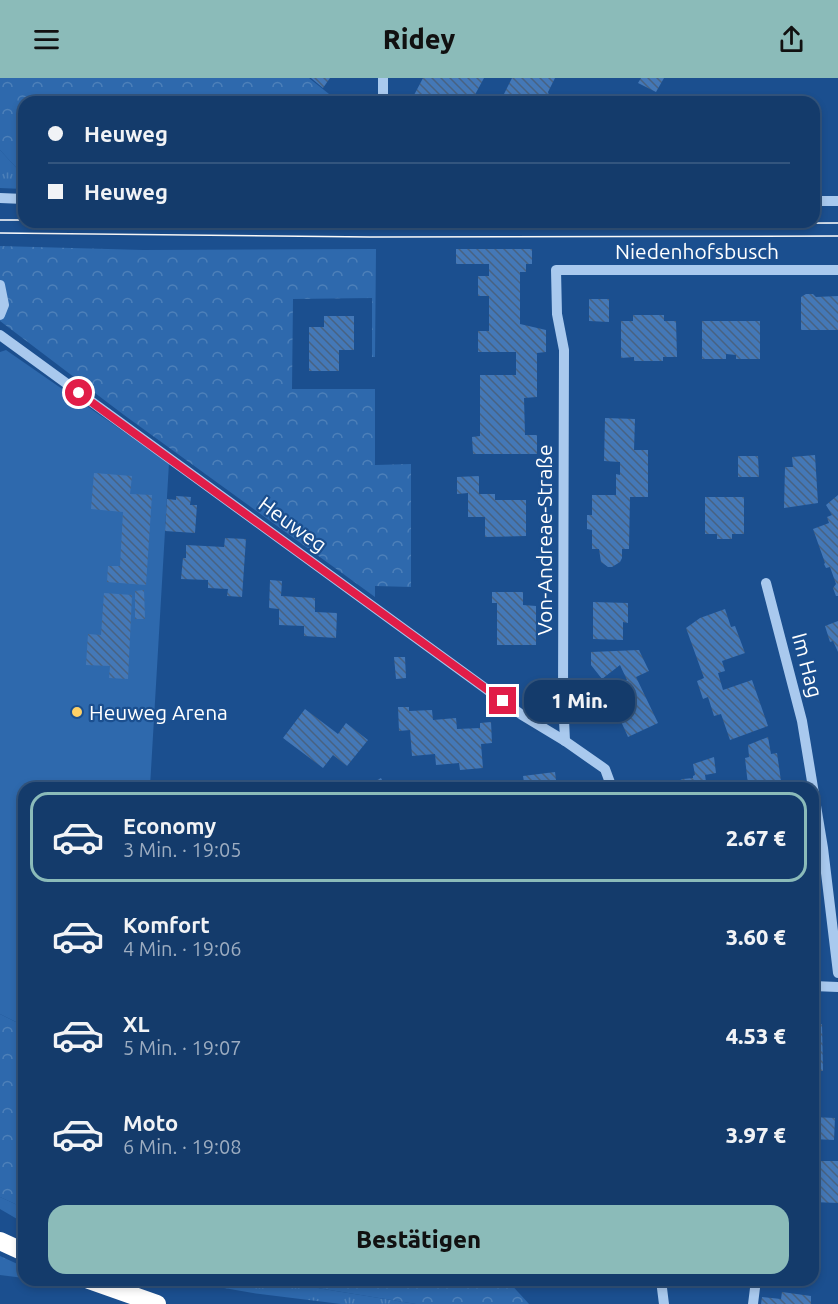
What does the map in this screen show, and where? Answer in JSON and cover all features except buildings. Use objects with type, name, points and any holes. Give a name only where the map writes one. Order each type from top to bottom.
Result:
[{"type":"highway","points":[[0,1241],[18,1249]]},
{"type":"highway","points":[[106,1286],[157,1304]]},
{"type":"street","points":[[383,78],[383,96]]},
{"type":"street","points":[[0,198],[18,199]]},
{"type":"street","points":[[820,201],[838,201]]},
{"type":"street","name":"Niedenhofsbusch","points":[[556,270],[838,270]]},
{"type":"street","name":"Von-Andreae-Straße","points":[[556,270],[557,314],[564,350],[563,698],[565,741]]},
{"type":"street","points":[[0,285],[4,305],[0,315]]},
{"type":"street","name":"Heuweg","points":[[0,335],[522,716],[565,741]]},
{"type":"street","name":"Im Hag","points":[[766,583],[802,721],[813,782]]},
{"type":"street","points":[[565,741],[604,769],[609,782]]},
{"type":"street","name":"Im Hag","points":[[819,819],[838,973]]},
{"type":"street","points":[[819,986],[838,987]]},
{"type":"street","points":[[662,1286],[664,1304]]},
{"type":"street","points":[[753,1304],[755,1286]]},
{"type":"green space","points":[[0,78],[309,78],[332,96],[18,96],[18,170],[0,150]]},
{"type":"green space","points":[[0,150],[18,170],[18,189],[0,188]]},
{"type":"green space","points":[[0,246],[143,250],[376,249],[375,357],[372,357],[372,298],[293,299],[292,389],[375,389],[375,465],[411,464],[411,587],[375,586],[375,597],[124,415],[0,321]]},
{"type":"green space","name":"Heuweg Arena","points":[[6,350],[169,463],[150,782],[18,782],[18,1023],[0,1014],[0,352]]},
{"type":"green space","points":[[0,1014],[18,1023],[18,1205],[0,1197]]},
{"type":"green space","points":[[0,1197],[18,1205],[18,1220],[0,1209]]},
{"type":"green space","points":[[0,1256],[18,1264],[18,1277],[0,1275]]},
{"type":"green space","points":[[213,1286],[305,1286],[416,1304],[341,1304]]},
{"type":"green space","points":[[305,1286],[512,1286],[529,1304],[416,1304]]},
{"type":"tram line","points":[[0,220],[18,220]]},
{"type":"tram line","points":[[820,223],[838,223]]},
{"type":"tram line","points":[[0,233],[370,237],[838,236]]},
{"type":"place","name":"Heuweg Arena","points":[[77,712]]},
{"type":"route","points":[[79,393],[503,701]]}]
